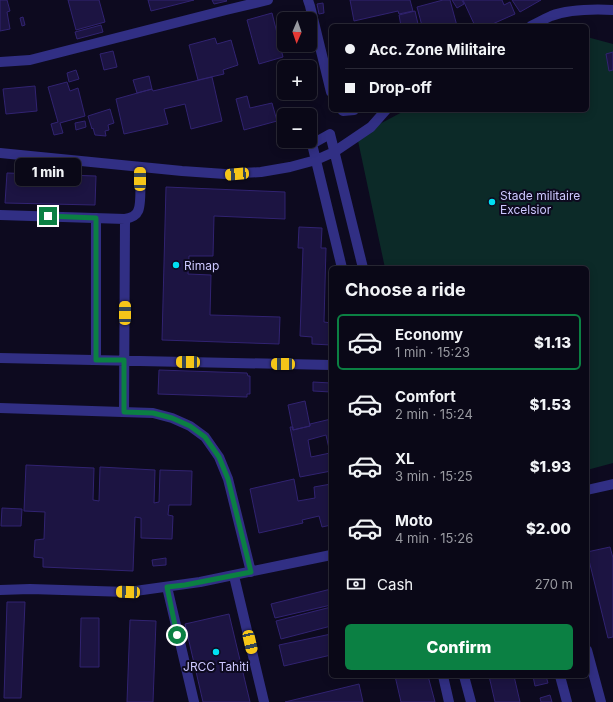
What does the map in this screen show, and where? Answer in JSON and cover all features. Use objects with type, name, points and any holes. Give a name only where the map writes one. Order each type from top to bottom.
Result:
[{"type":"street","points":[[0,62],[30,60],[268,0]]},
{"type":"street","points":[[308,0],[329,84]]},
{"type":"street","points":[[535,24],[551,16],[579,10],[613,10]]},
{"type":"street","points":[[0,153],[225,174],[260,172],[290,167],[316,160],[334,152],[371,127],[384,112]]},
{"type":"street","points":[[342,266],[312,144],[330,134],[362,266]]},
{"type":"street","points":[[0,214],[125,219],[133,217],[139,211],[140,167]]},
{"type":"street","points":[[96,218],[96,360]]},
{"type":"street","points":[[124,412],[125,219]]},
{"type":"street","points":[[0,358],[329,365]]},
{"type":"street","points":[[0,408],[153,413],[172,418],[190,426],[205,437],[219,457],[228,479],[251,572]]},
{"type":"street","points":[[589,490],[613,484]]},
{"type":"street","points":[[0,590],[30,589],[128,592],[185,585],[329,556]]},
{"type":"street","points":[[234,576],[264,702]]},
{"type":"street","points":[[167,587],[194,702]]},
{"type":"street","points":[[589,657],[601,702]]},
{"type":"street","points":[[443,678],[449,702]]},
{"type":"street","points":[[465,678],[471,702]]},
{"type":"street","points":[[561,678],[567,702]]},
{"type":"green space","name":"Stade militaire Excelsior","points":[[589,38],[613,44],[613,463],[589,469],[589,266],[385,266],[357,136],[402,112],[589,112]]},
{"type":"building","points":[[0,0],[7,0],[10,11],[7,12],[10,29],[0,31]]},
{"type":"building","points":[[68,0],[99,0],[105,22],[76,30]]},
{"type":"building","points":[[148,0],[194,0],[151,11]]},
{"type":"building","points":[[212,0],[226,0],[227,1],[214,4]]},
{"type":"building","points":[[350,0],[410,0],[413,11],[399,14],[398,11],[354,21]]},
{"type":"building","points":[[443,0],[450,0],[456,24],[421,24],[417,7]]},
{"type":"building","points":[[452,0],[462,0],[464,4],[457,8]]},
{"type":"building","points":[[463,0],[502,0],[504,5],[510,2],[515,14],[492,24],[474,24]]},
{"type":"building","points":[[512,0],[541,0],[520,12]]},
{"type":"building","points":[[323,3],[324,13],[319,14],[317,4]]},
{"type":"building","points":[[415,11],[418,24],[401,24],[399,15]]},
{"type":"building","points":[[272,13],[277,33],[277,52],[282,52],[283,57],[259,64],[247,20]]},
{"type":"building","points":[[23,17],[25,25],[22,26],[20,18]]},
{"type":"building","points":[[101,25],[103,32],[77,39],[75,32]]},
{"type":"building","points":[[215,38],[217,44],[231,40],[238,65],[223,70],[224,74],[198,80],[189,45]]},
{"type":"building","points":[[113,51],[117,67],[104,70],[100,54]]},
{"type":"building","points":[[613,52],[613,70],[609,71],[606,54]]},
{"type":"building","points":[[76,70],[79,79],[69,82],[67,73]]},
{"type":"building","points":[[149,76],[152,89],[137,93],[133,80]]},
{"type":"building","points":[[212,77],[222,121],[191,129],[185,104],[164,109],[168,124],[124,134],[116,99],[152,89],[153,91]]},
{"type":"building","points":[[67,82],[70,91],[78,88],[85,116],[60,123],[63,133],[54,135],[51,124],[58,122],[48,87]]},
{"type":"building","points":[[35,86],[37,111],[6,114],[3,89]]},
{"type":"building","points":[[247,96],[250,108],[272,103],[277,121],[244,130],[236,99]]},
{"type":"building","points":[[110,109],[114,123],[108,125],[109,130],[105,131],[106,136],[95,135],[88,116]]},
{"type":"building","points":[[85,121],[86,127],[76,130],[75,123]]},
{"type":"building","points":[[7,173],[96,176],[95,205],[5,203]]},
{"type":"building","name":"Rimap","points":[[166,187],[285,192],[285,219],[214,216],[213,256],[189,256],[188,274],[211,275],[210,315],[280,317],[279,344],[162,340]]},
{"type":"building","points":[[299,227],[322,228],[321,248],[326,248],[324,322],[329,323],[329,345],[312,344],[312,337],[300,336],[303,248],[298,248]]},
{"type":"building","points":[[159,370],[247,373],[248,376],[250,376],[250,394],[247,394],[247,397],[158,394]]},
{"type":"building","points":[[313,382],[329,383],[329,392],[313,391]]},
{"type":"building","points":[[305,401],[310,426],[293,430],[288,405]]},
{"type":"building","points":[[329,419],[329,448],[326,435],[308,440],[311,457],[329,453],[329,471],[300,477],[290,427],[293,427],[293,430],[310,426],[310,424]]},
{"type":"building","points":[[26,465],[94,468],[93,500],[99,501],[100,467],[155,470],[154,503],[159,502],[160,470],[192,471],[191,505],[169,505],[168,515],[173,516],[172,539],[141,538],[141,518],[135,517],[133,571],[43,567],[43,558],[34,557],[35,540],[44,539],[45,512],[24,511]]},
{"type":"building","points":[[294,479],[298,501],[315,498],[314,487],[329,484],[329,525],[322,527],[319,516],[302,520],[303,523],[259,533],[250,489]]},
{"type":"building","points":[[2,508],[22,509],[21,526],[1,526]]},
{"type":"building","points":[[610,547],[613,558],[613,637],[608,638],[589,560],[589,552]]},
{"type":"building","points":[[166,558],[166,565],[153,566],[152,560]]},
{"type":"building","points":[[329,590],[329,605],[275,618],[271,604]]},
{"type":"building","points":[[7,602],[25,602],[21,698],[4,698]]},
{"type":"building","points":[[329,608],[329,627],[281,639],[276,621]]},
{"type":"building","points":[[229,614],[250,702],[203,702],[185,624]]},
{"type":"building","points":[[81,618],[99,618],[99,667],[80,667]]},
{"type":"building","points":[[130,620],[156,621],[153,702],[127,702]]},
{"type":"building","points":[[329,634],[329,655],[284,666],[279,645]]},
{"type":"building","points":[[395,678],[429,678],[435,702],[401,702]]},
{"type":"building","points":[[489,678],[514,678],[520,702],[495,702]]},
{"type":"building","points":[[533,678],[547,678],[548,683],[535,686]]},
{"type":"building","points":[[359,684],[363,702],[285,702]]},
{"type":"building","points":[[550,695],[552,702],[541,702],[540,698]]},
{"type":"place","name":"Stade militaire Excelsior","points":[[492,202]]},
{"type":"place","name":"Rimap","points":[[176,265]]},
{"type":"place","name":"JRCC Tahiti","points":[[216,652]]},
{"type":"route","points":[[48,216],[96,218],[96,360],[124,360],[124,412],[153,413],[172,418],[190,426],[205,437],[219,457],[228,479],[251,572],[167,587],[177,635]]}]
